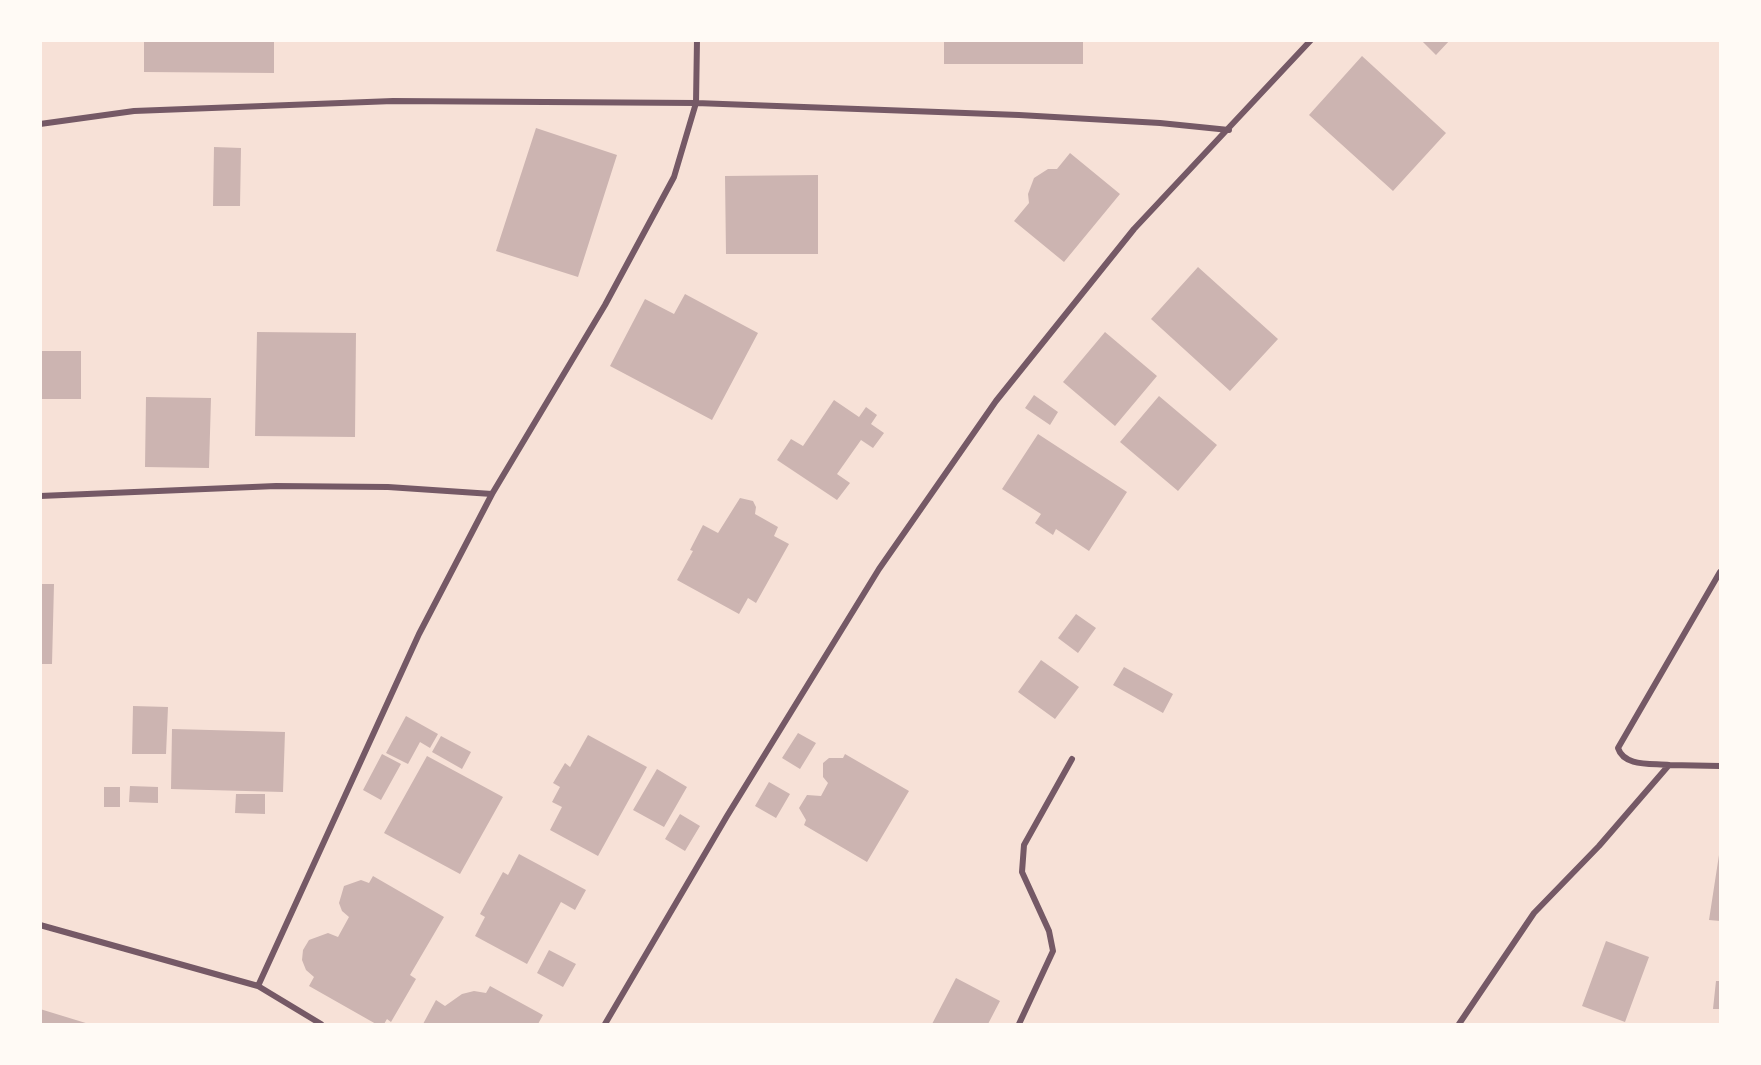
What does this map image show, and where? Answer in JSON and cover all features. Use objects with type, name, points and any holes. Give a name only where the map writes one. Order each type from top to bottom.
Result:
[{"type":"street","points":[[258,986],[419,634],[492,494],[605,305],[674,177],[696,103],[697,40]]},
{"type":"street","points":[[604,1024],[727,816],[879,569],[996,401],[1134,229],[1230,130],[1311,40]]},
{"type":"street","points":[[40,124],[134,111],[393,101],[696,103],[1019,115],[1161,123],[1230,130]]},
{"type":"street","points":[[40,496],[276,486],[388,487],[492,494]]},
{"type":"street","points":[[1720,572],[1618,748],[1621,755],[1628,761],[1720,766]]},
{"type":"street","points":[[1018,1024],[1053,951],[1049,931],[1022,872],[1024,845],[1072,759]]},
{"type":"street","points":[[1459,1024],[1534,913],[1599,846],[1669,765]]},
{"type":"street","points":[[40,925],[258,986],[321,1024]]},
{"type":"building","points":[[144,40],[274,40],[274,73],[144,72]]},
{"type":"building","points":[[944,40],[1083,40],[1083,64],[944,64]]},
{"type":"building","points":[[1421,40],[1450,40],[1436,55]]},
{"type":"building","points":[[1362,56],[1446,133],[1393,191],[1309,115]]},
{"type":"building","points":[[536,128],[617,155],[578,277],[496,251]]},
{"type":"building","points":[[214,147],[241,148],[240,206],[213,206]]},
{"type":"building","points":[[1070,153],[1120,194],[1064,262],[1014,221],[1029,203],[1028,194],[1034,178],[1048,169],[1057,169]]},
{"type":"building","points":[[818,175],[818,254],[726,254],[725,176]]},
{"type":"building","points":[[1198,267],[1278,339],[1230,391],[1151,319]]},
{"type":"building","points":[[685,294],[758,333],[712,420],[610,366],[645,299],[674,314]]},
{"type":"building","points":[[257,332],[356,333],[355,437],[255,436]]},
{"type":"building","points":[[1105,332],[1157,376],[1115,426],[1063,382]]},
{"type":"building","points":[[40,351],[81,351],[81,399],[40,399]]},
{"type":"building","points":[[1034,395],[1058,412],[1050,425],[1025,408]]},
{"type":"building","points":[[1159,396],[1217,445],[1178,491],[1120,442]]},
{"type":"building","points":[[146,397],[211,398],[209,468],[145,467]]},
{"type":"building","points":[[834,400],[859,417],[866,407],[877,415],[871,424],[884,433],[873,448],[861,440],[837,474],[850,483],[837,500],[777,460],[791,439],[803,446]]},
{"type":"building","points":[[1038,434],[1127,492],[1089,551],[1056,529],[1053,535],[1035,523],[1041,514],[1002,489]]},
{"type":"building","points":[[740,498],[753,501],[756,507],[755,514],[778,527],[774,536],[789,544],[756,603],[748,598],[739,614],[677,580],[693,551],[690,550],[703,525],[718,533]]},
{"type":"building","points":[[40,584],[54,584],[52,664],[40,664]]},
{"type":"building","points":[[1076,614],[1096,628],[1078,653],[1058,638]]},
{"type":"building","points":[[1041,660],[1079,687],[1055,719],[1018,692]]},
{"type":"building","points":[[1124,667],[1173,694],[1163,713],[1113,685]]},
{"type":"building","points":[[133,706],[168,707],[166,754],[132,754]]},
{"type":"building","points":[[406,716],[438,734],[430,748],[420,742],[408,764],[386,753]]},
{"type":"building","points":[[172,729],[285,732],[283,792],[171,789]]},
{"type":"building","points":[[798,733],[816,743],[800,769],[782,758]]},
{"type":"building","points":[[588,735],[647,767],[598,856],[550,830],[562,807],[552,802],[560,787],[553,783],[565,763],[570,767]]},
{"type":"building","points":[[441,736],[471,752],[462,769],[432,752]]},
{"type":"building","points":[[382,754],[401,764],[381,800],[363,790]]},
{"type":"building","points":[[845,754],[909,791],[867,862],[804,825],[806,820],[799,808],[807,795],[821,796],[828,783],[823,777],[823,763],[829,758],[843,758]]},
{"type":"building","points":[[427,756],[503,797],[460,874],[384,833]]},
{"type":"building","points":[[657,769],[687,787],[664,827],[633,810]]},
{"type":"building","points":[[769,782],[790,794],[776,818],[755,806]]},
{"type":"building","points":[[130,786],[158,787],[158,803],[129,802]]},
{"type":"building","points":[[104,787],[120,787],[120,807],[104,807]]},
{"type":"building","points":[[236,794],[265,794],[265,814],[235,813]]},
{"type":"building","points":[[680,814],[700,826],[685,851],[665,839]]},
{"type":"building","points":[[519,854],[586,890],[575,910],[561,902],[527,964],[475,936],[485,917],[480,914],[503,872],[508,875]]},
{"type":"building","points":[[1720,855],[1720,921],[1709,920]]},
{"type":"building","points":[[373,876],[444,917],[410,975],[416,979],[391,1022],[387,1019],[384,1024],[376,1024],[309,986],[314,977],[306,970],[302,960],[303,950],[309,940],[328,933],[338,937],[349,917],[342,911],[339,903],[344,886],[361,880],[369,883]]},
{"type":"building","points":[[1606,941],[1649,957],[1625,1022],[1582,1006]]},
{"type":"building","points":[[549,950],[576,964],[563,987],[537,973]]},
{"type":"building","points":[[956,978],[1000,1001],[988,1024],[932,1024]]},
{"type":"building","points":[[1716,981],[1720,981],[1720,1009],[1713,1009]]},
{"type":"building","points":[[490,986],[543,1015],[538,1024],[423,1024],[436,1000],[445,1006],[462,994],[474,991],[486,993]]},
{"type":"building","points":[[40,1009],[89,1024],[40,1024]]}]
